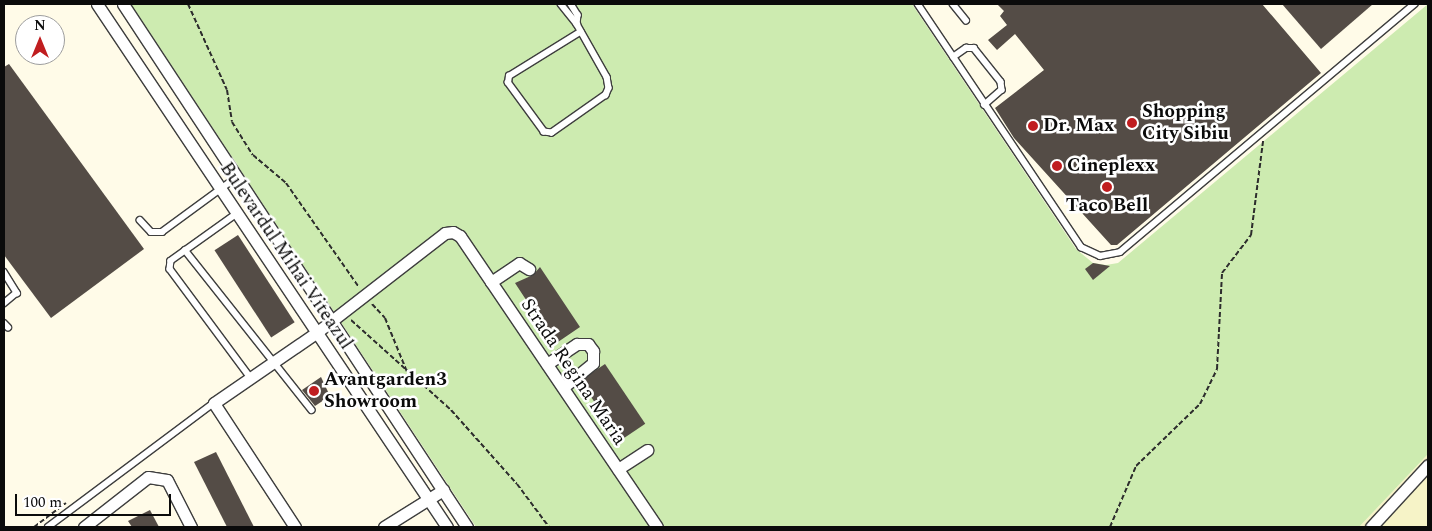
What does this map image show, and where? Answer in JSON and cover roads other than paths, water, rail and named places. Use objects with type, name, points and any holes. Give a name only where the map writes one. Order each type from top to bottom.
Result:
[{"type":"street","name":"Bulevardul Mihai Viteazul","points":[[97,4],[446,527]]},
{"type":"street","name":"Bulevardul Mihai Viteazul","points":[[123,4],[467,527]]},
{"type":"street","points":[[182,131],[199,119]]},
{"type":"street","name":"Strada Regina Maria","points":[[332,322],[445,233],[460,236],[657,527]]},
{"type":"street","points":[[491,282],[519,263],[528,269]]},
{"type":"street","points":[[295,527],[214,403],[252,380],[332,322]]},
{"type":"street","points":[[547,364],[577,344],[588,344],[592,350],[593,363],[563,387]]},
{"type":"street","points":[[618,469],[647,450]]},
{"type":"street","points":[[1370,527],[1428,465]]},
{"type":"street","points":[[84,527],[96,524],[148,477],[163,477],[191,527]]},
{"type":"street","points":[[384,527],[443,490]]},
{"type":"lane","points":[[562,4],[577,24],[607,77],[609,88],[606,94],[552,133],[544,132],[508,83],[509,76],[580,32]]},
{"type":"lane","points":[[571,4],[578,15],[577,24]]},
{"type":"lane","points":[[918,4],[1081,247],[1100,256],[1120,252],[1414,4]]},
{"type":"lane","points":[[953,4],[966,20]]},
{"type":"lane","points":[[953,57],[966,48],[974,48],[1001,82],[1002,90],[986,105]]},
{"type":"lane","points":[[140,220],[151,232],[162,232],[237,178]]},
{"type":"lane","points":[[237,214],[171,261],[170,269],[252,380]]},
{"type":"lane","points":[[185,250],[312,410]]},
{"type":"lane","points":[[4,272],[16,293],[4,304]]},
{"type":"lane","points":[[48,527],[214,403]]},
{"type":"place","name":"Shopping City Sibiu","points":[[1132,123]]},
{"type":"place","name":"Dr. Max","points":[[1033,126]]},
{"type":"place","name":"Cineplexx","points":[[1057,166]]},
{"type":"place","name":"Taco Bell","points":[[1107,187]]},
{"type":"place","name":"Avantgarden3 Showroom","points":[[314,391]]}]
